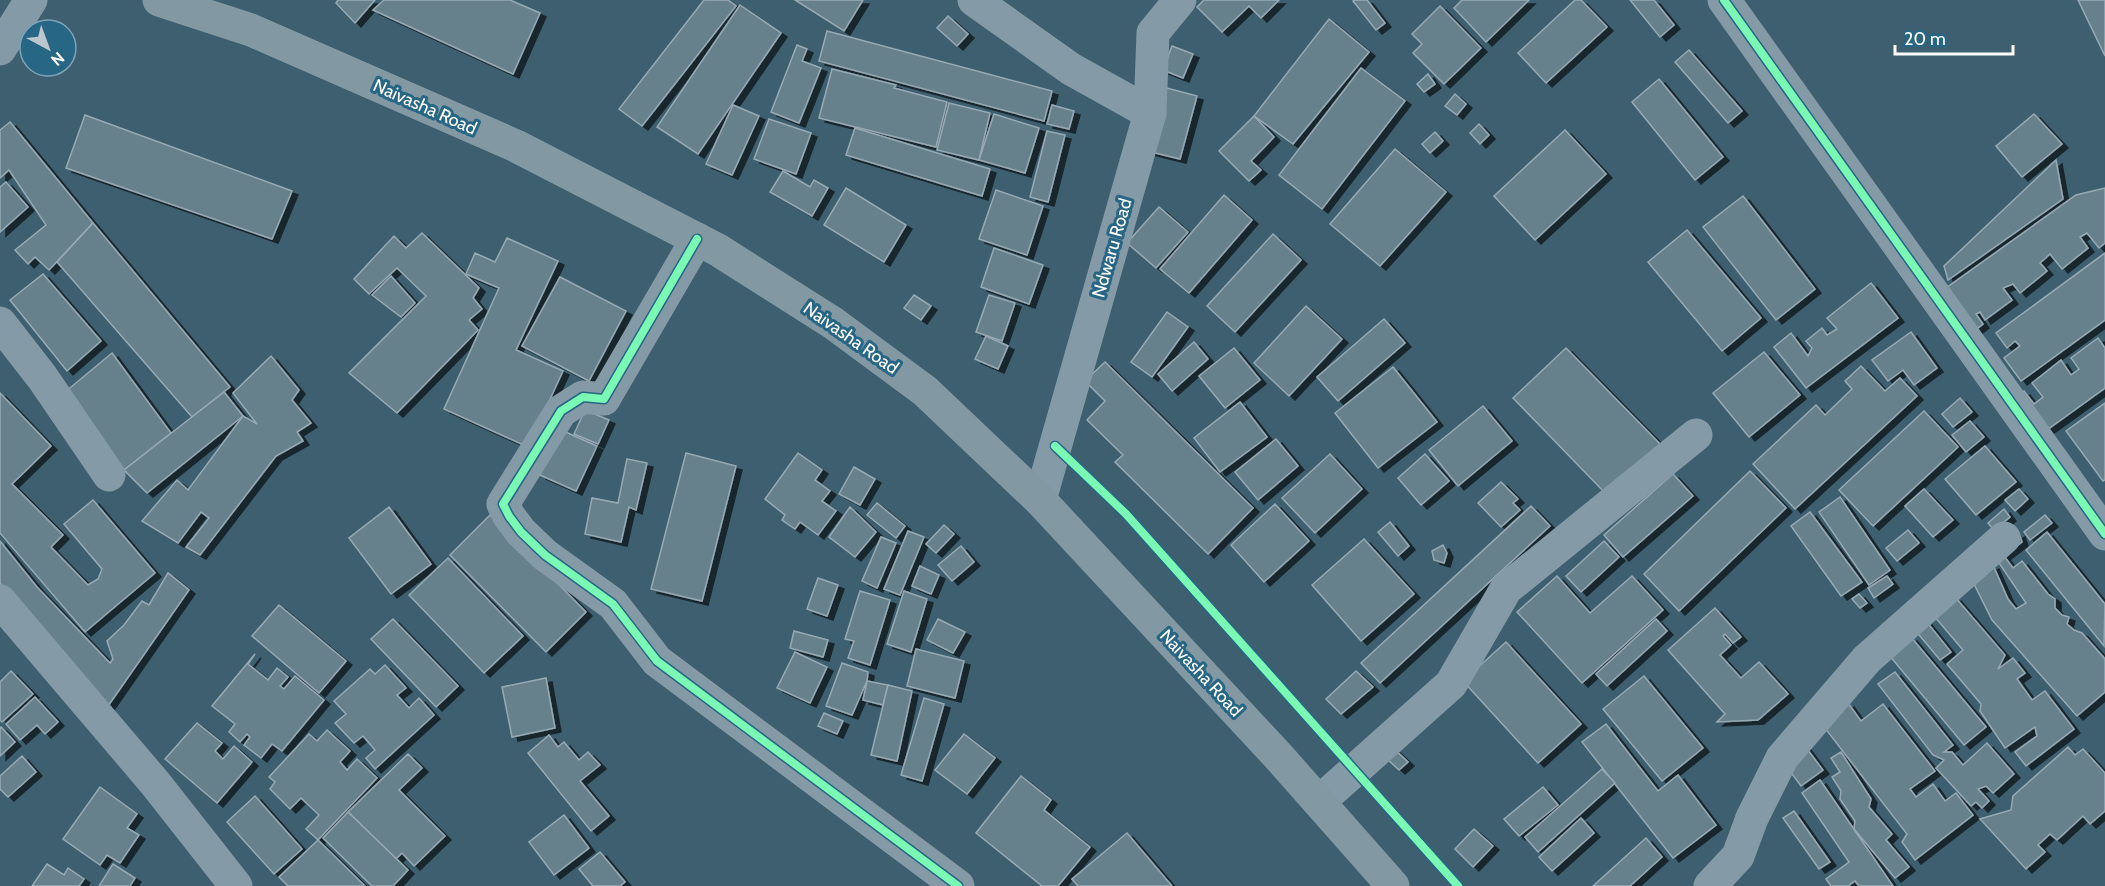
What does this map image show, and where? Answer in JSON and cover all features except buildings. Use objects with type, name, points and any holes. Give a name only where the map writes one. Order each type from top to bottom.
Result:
[{"type":"main road","name":"Naivasha Road","points":[[159,0],[250,30],[516,146],[718,250],[832,323],[925,391],[1040,500],[1319,802],[1393,886]]},
{"type":"street","points":[[0,49],[31,0]]},
{"type":"street","points":[[975,0],[1071,69],[1150,113]]},
{"type":"street","name":"Ndwaru Road","points":[[1040,500],[1150,113],[1153,33],[1180,0]]},
{"type":"street","points":[[1724,0],[2105,534]]},
{"type":"street","points":[[697,239],[604,399],[583,397],[561,411],[503,504],[509,516],[545,555],[613,604],[657,661],[958,886]]},
{"type":"street","points":[[0,323],[42,376],[110,475]]},
{"type":"street","points":[[1319,802],[1452,684],[1506,589],[1696,435]]},
{"type":"street","points":[[1710,886],[1738,856],[1752,818],[1782,758],[1867,658],[2004,538]]},
{"type":"street","points":[[0,601],[126,748],[236,886]]},
{"type":"cycle path","points":[[1724,0],[2105,534]]},
{"type":"cycle path","points":[[697,239],[604,399],[583,397],[561,411],[503,504],[521,532],[545,555],[613,604],[657,661],[958,886]]},
{"type":"cycle path","points":[[1055,446],[1126,514],[1458,886]]}]
